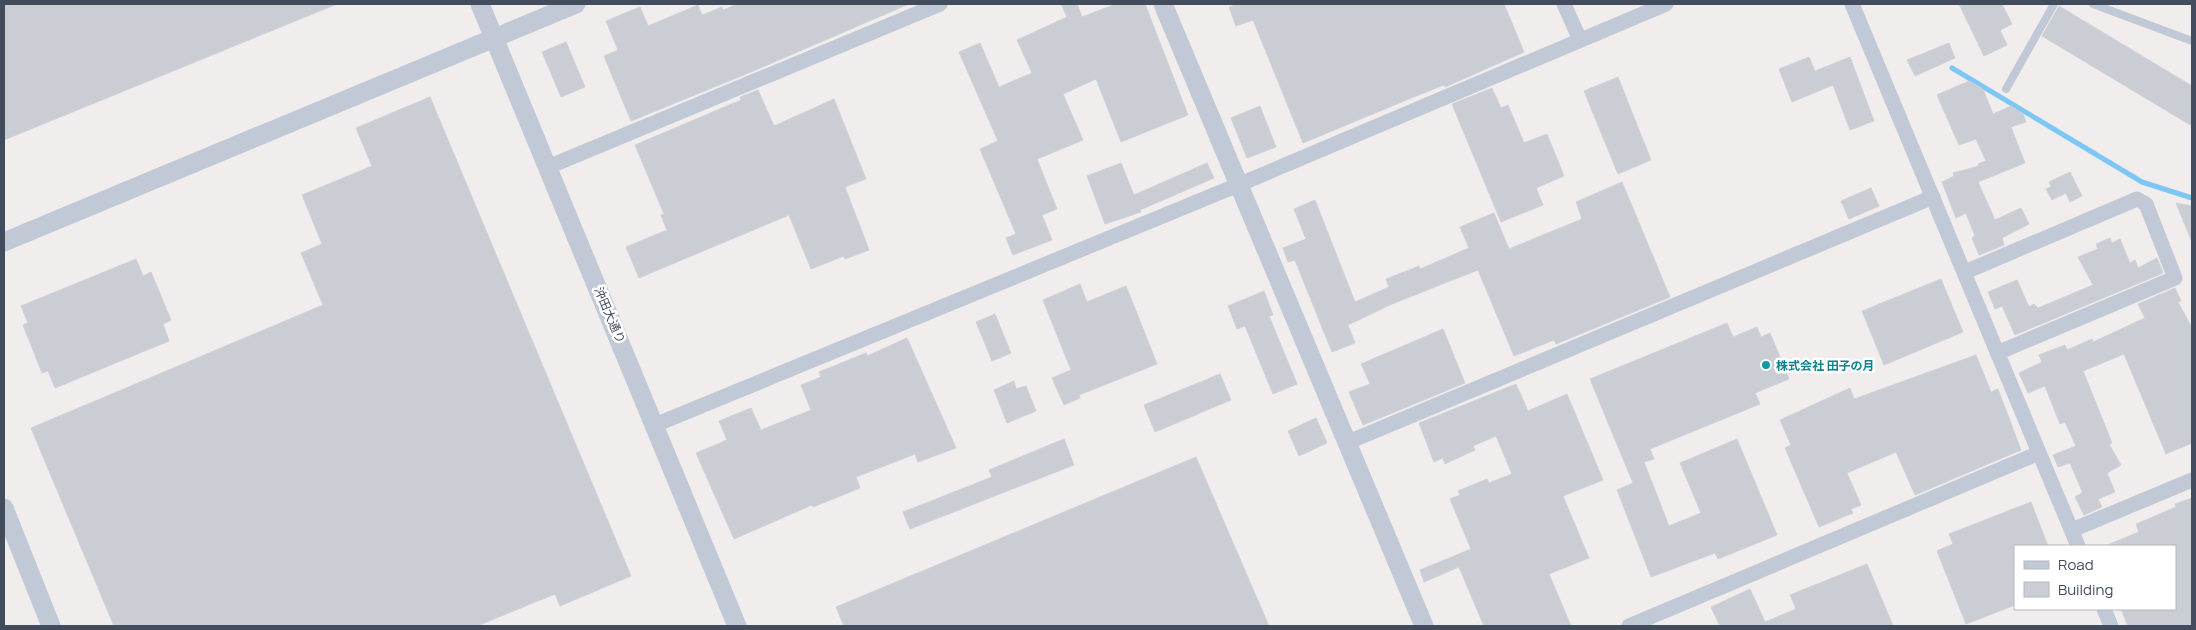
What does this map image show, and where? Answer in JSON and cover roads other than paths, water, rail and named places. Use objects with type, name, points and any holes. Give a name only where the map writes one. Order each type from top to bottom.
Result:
[{"type":"street","name":"沖田大通り","points":[[480,4],[738,626]]},
{"type":"street","points":[[4,242],[576,4]]},
{"type":"street","points":[[548,167],[940,4]]},
{"type":"street","points":[[1163,4],[1424,626]]},
{"type":"street","points":[[1564,4],[1580,40]]},
{"type":"street","points":[[655,424],[1238,185],[1666,4]]},
{"type":"street","points":[[1852,4],[2078,545]]},
{"type":"street","points":[[1346,443],[1933,197]]},
{"type":"street","points":[[1965,272],[2137,199],[2146,204],[2175,278],[1997,353]]},
{"type":"street","points":[[1629,626],[2039,453]]},
{"type":"street","points":[[2072,530],[2192,480]]},
{"type":"street","points":[[4,508],[51,626]]},
{"type":"street","points":[[2104,610],[2111,626]]},
{"type":"lane","points":[[2006,89],[2054,4]]},
{"type":"lane","points":[[2093,4],[2192,41]]},
{"type":"waterway","points":[[1952,68],[2142,182],[2192,198]]},
{"type":"place","name":"株式会社 田子の月","points":[[1766,365]]}]
